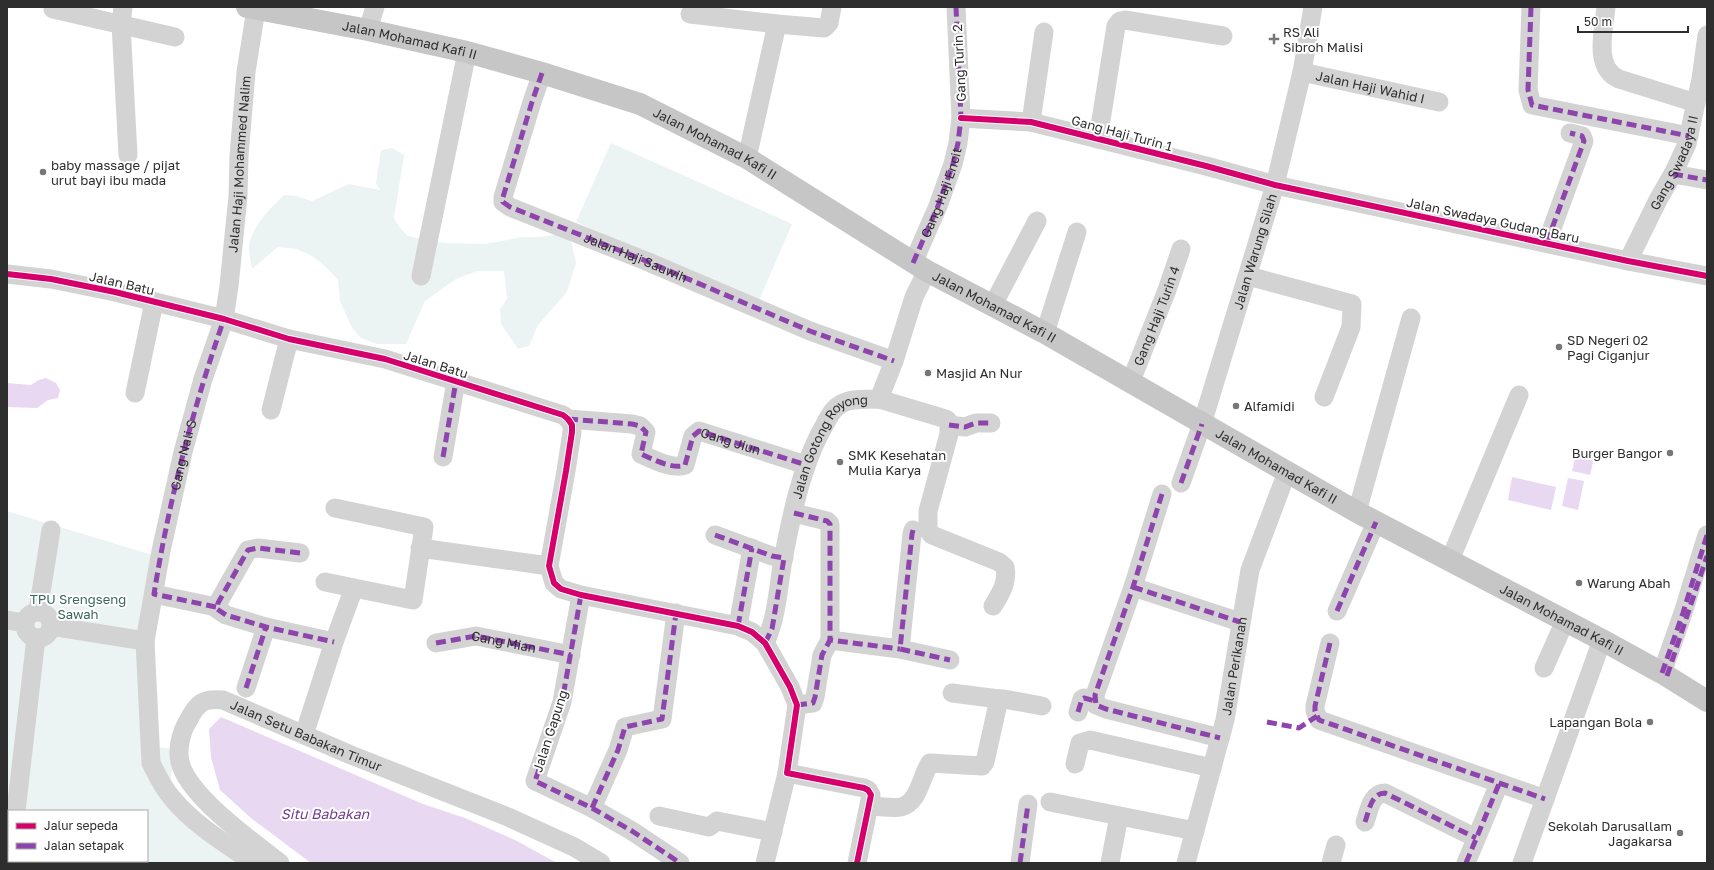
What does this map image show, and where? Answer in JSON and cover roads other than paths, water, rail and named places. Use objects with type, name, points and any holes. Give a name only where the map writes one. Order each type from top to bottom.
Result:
[{"type":"main road","name":"Jalan Mohamad Kafi II","points":[[253,17],[368,30],[537,87],[640,104],[747,158],[919,278],[993,305],[1131,381],[1199,434],[1283,480],[1357,512],[1450,560],[1559,634],[1598,652],[1665,674],[1707,701]]},
{"type":"street","points":[[368,30],[375,7]]},
{"type":"street","points":[[690,14],[725,12],[777,24],[824,28],[829,23],[832,7]]},
{"type":"street","name":"Gang Turin 2","points":[[956,7],[961,118]]},
{"type":"street","name":"Jalan Warung Silah","points":[[1181,483],[1199,434],[1275,185],[1302,72],[1313,7]]},
{"type":"street","points":[[1531,7],[1528,90],[1532,105],[1689,136]]},
{"type":"street","points":[[1606,7],[1603,54],[1610,74],[1620,79],[1696,102]]},
{"type":"street","points":[[53,9],[122,16],[175,38]]},
{"type":"street","points":[[122,16],[128,155]]},
{"type":"street","name":"Jalan Haji Mohammed Nalim","points":[[224,319],[229,286],[238,196],[239,156],[253,17]]},
{"type":"street","points":[[1098,139],[1116,26],[1120,21],[1125,20],[1223,36]]},
{"type":"street","points":[[747,158],[777,24]]},
{"type":"street","points":[[1030,122],[1044,32]]},
{"type":"street","name":"Gang Swadaya II","points":[[1628,261],[1658,200],[1681,158],[1689,136],[1707,35]]},
{"type":"street","points":[[421,276],[464,62]]},
{"type":"street","name":"Jalan Haji Wahid I","points":[[1302,72],[1439,102]]},
{"type":"street","name":"Jalan Haji Sauwih","points":[[537,87],[503,197],[503,202],[510,207],[810,331],[894,361]]},
{"type":"street","name":"Gang Haji Turin 1","points":[[961,118],[1030,122],[1275,185]]},
{"type":"street","name":"Gang Haji Encit","points":[[919,278],[938,206],[953,164],[961,118]]},
{"type":"street","points":[[1547,242],[1584,141],[1582,136],[1570,133]]},
{"type":"street","points":[[1673,174],[1707,180]]},
{"type":"street","name":"Jalan Swadaya Gudang Baru","points":[[1275,185],[1547,242],[1628,261],[1707,276]]},
{"type":"street","points":[[993,305],[1037,221]]},
{"type":"street","points":[[1045,333],[1078,232]]},
{"type":"street","name":"Gang Haji Turin 4","points":[[1131,381],[1167,290],[1181,249]]},
{"type":"street","name":"Jalan Batu","points":[[7,274],[51,279],[115,292],[224,319],[289,339],[385,359],[563,415],[568,419]]},
{"type":"street","points":[[1248,276],[1352,304],[1351,328],[1324,397]]},
{"type":"street","name":"Jalan Gotong Royong","points":[[765,643],[772,629],[784,558],[806,465],[818,437],[832,412],[842,403],[879,399],[894,361],[919,278]]},
{"type":"street","points":[[135,393],[154,302]]},
{"type":"street","points":[[1357,512],[1411,318]]},
{"type":"street","name":"Gang Nali S","points":[[224,319],[204,375],[184,452],[161,551],[146,641],[151,764],[157,776],[172,798],[218,839],[254,863]]},
{"type":"street","points":[[271,410],[289,339]]},
{"type":"street","points":[[443,457],[456,381]]},
{"type":"street","points":[[1450,560],[1519,395]]},
{"type":"street","points":[[879,399],[946,419],[949,425],[949,434],[941,468],[928,511],[928,530],[932,535],[999,562],[1005,567],[1006,580],[1003,589],[993,606]]},
{"type":"street","points":[[568,419],[572,425],[571,438],[549,566],[554,583],[561,589],[581,595],[738,626],[752,632],[765,643],[790,687],[797,705],[787,773],[765,863]]},
{"type":"street","name":"Gang Jiun","points":[[568,419],[632,424],[640,426],[646,432],[641,454],[662,463],[679,466],[685,465],[693,436],[698,432],[806,465]]},
{"type":"street","points":[[949,425],[965,427],[976,423],[991,423]]},
{"type":"street","name":"Jalan Perikanan","points":[[1186,863],[1224,720],[1250,570],[1283,480]]},
{"type":"street","points":[[1162,494],[1133,587],[1095,695],[1096,705],[1106,710],[1220,738]]},
{"type":"street","points":[[325,582],[413,600],[424,527],[335,508]]},
{"type":"street","points":[[794,513],[827,521],[830,524],[830,640],[822,655],[813,703],[797,705]]},
{"type":"street","points":[[1337,611],[1376,522]]},
{"type":"street","points":[[38,611],[50,530]]},
{"type":"street","points":[[900,649],[912,534],[914,530]]},
{"type":"street","points":[[715,535],[784,558]]},
{"type":"street","points":[[1665,674],[1707,535]]},
{"type":"street","points":[[216,607],[248,550],[258,548],[300,553]]},
{"type":"street","points":[[420,548],[549,566]]},
{"type":"street","points":[[738,626],[752,548]]},
{"type":"street","points":[[1665,674],[1707,556]]},
{"type":"street","points":[[1133,587],[1240,622]]},
{"type":"street","points":[[154,594],[216,607],[218,611],[226,615],[266,627],[334,642]]},
{"type":"street","name":"Jalan Gapung","points":[[581,595],[562,702],[535,782],[592,808]]},
{"type":"street","points":[[304,736],[334,642],[352,596]]},
{"type":"street","points":[[38,611],[48,616],[51,626],[46,635],[36,638],[27,634],[15,622],[28,614],[38,611]]},
{"type":"street","points":[[676,613],[662,719],[625,727],[618,750],[592,808],[632,831],[680,863]]},
{"type":"street","points":[[51,626],[146,641]]},
{"type":"street","points":[[246,688],[266,627]]},
{"type":"street","points":[[1544,668],[1559,634]]},
{"type":"street","name":"Gang Mian","points":[[436,642],[476,636],[571,655]]},
{"type":"street","points":[[16,810],[36,638]]},
{"type":"street","points":[[830,640],[900,649],[950,660]]},
{"type":"street","points":[[1330,643],[1315,706],[1315,711],[1319,720],[1545,799]]},
{"type":"street","points":[[1522,863],[1598,652]]},
{"type":"street","points":[[952,693],[999,700],[1004,699],[1042,706]]},
{"type":"street","name":"Jalan Setu Babakan Timur","points":[[280,863],[227,820],[193,787],[184,772],[180,762],[180,743],[186,724],[194,709],[201,702],[209,699],[223,700],[350,755],[508,817],[574,847],[601,863]]},
{"type":"street","points":[[1078,712],[1082,699],[1095,700]]},
{"type":"street","points":[[870,806],[901,807],[909,803],[914,798],[930,763],[982,766],[985,762],[999,700]]},
{"type":"street","points":[[1075,764],[1080,743],[1090,740],[1212,768]]},
{"type":"street","points":[[787,773],[868,790],[871,795],[870,806],[857,863]]},
{"type":"street","points":[[1466,863],[1499,784]]},
{"type":"street","points":[[1365,822],[1374,797],[1379,793],[1385,793],[1476,838]]},
{"type":"street","points":[[1050,802],[1195,831]]},
{"type":"street","points":[[1020,863],[1028,804]]},
{"type":"street","points":[[659,816],[709,827],[717,822],[772,832]]},
{"type":"street","points":[[1110,863],[1119,816]]},
{"type":"street","points":[[1331,863],[1336,845]]},
{"type":"water","points":[[46,378],[56,383],[60,390],[58,398],[48,400],[37,408],[7,407],[7,383],[31,385]]},
{"type":"water","points":[[1577,450],[1595,454],[1590,475],[1572,471]]},
{"type":"water","points":[[1512,477],[1556,487],[1551,510],[1508,500]]},
{"type":"water","points":[[1568,478],[1584,481],[1578,510],[1562,506]]},
{"type":"water","name":"Situ Babakan","points":[[221,717],[423,804],[465,818],[515,840],[557,863],[311,863],[251,818],[220,790],[211,757],[209,729]]},
{"type":"place","name":"RS Ali Sibroh Malisi","points":[[1274,39]]},
{"type":"place","name":"baby massage / pijat urut bayi ibu mada","points":[[43,172]]},
{"type":"place","name":"SD Negeri 02 Pagi Ciganjur","points":[[1559,347]]},
{"type":"place","name":"Masjid An Nur","points":[[928,373]]},
{"type":"place","name":"Alfamidi","points":[[1236,406]]},
{"type":"place","name":"Burger Bangor","points":[[1670,453]]},
{"type":"place","name":"SMK Kesehatan Mulia Karya","points":[[840,462]]},
{"type":"place","name":"Warung Abah","points":[[1579,583]]},
{"type":"place","name":"Lapangan Bola","points":[[1650,722]]},
{"type":"place","name":"Sekolah Darusallam Jagakarsa","points":[[1680,833]]},
{"type":"park label","name":"TPU Srengseng Sawah","points":[[78,606]]}]
